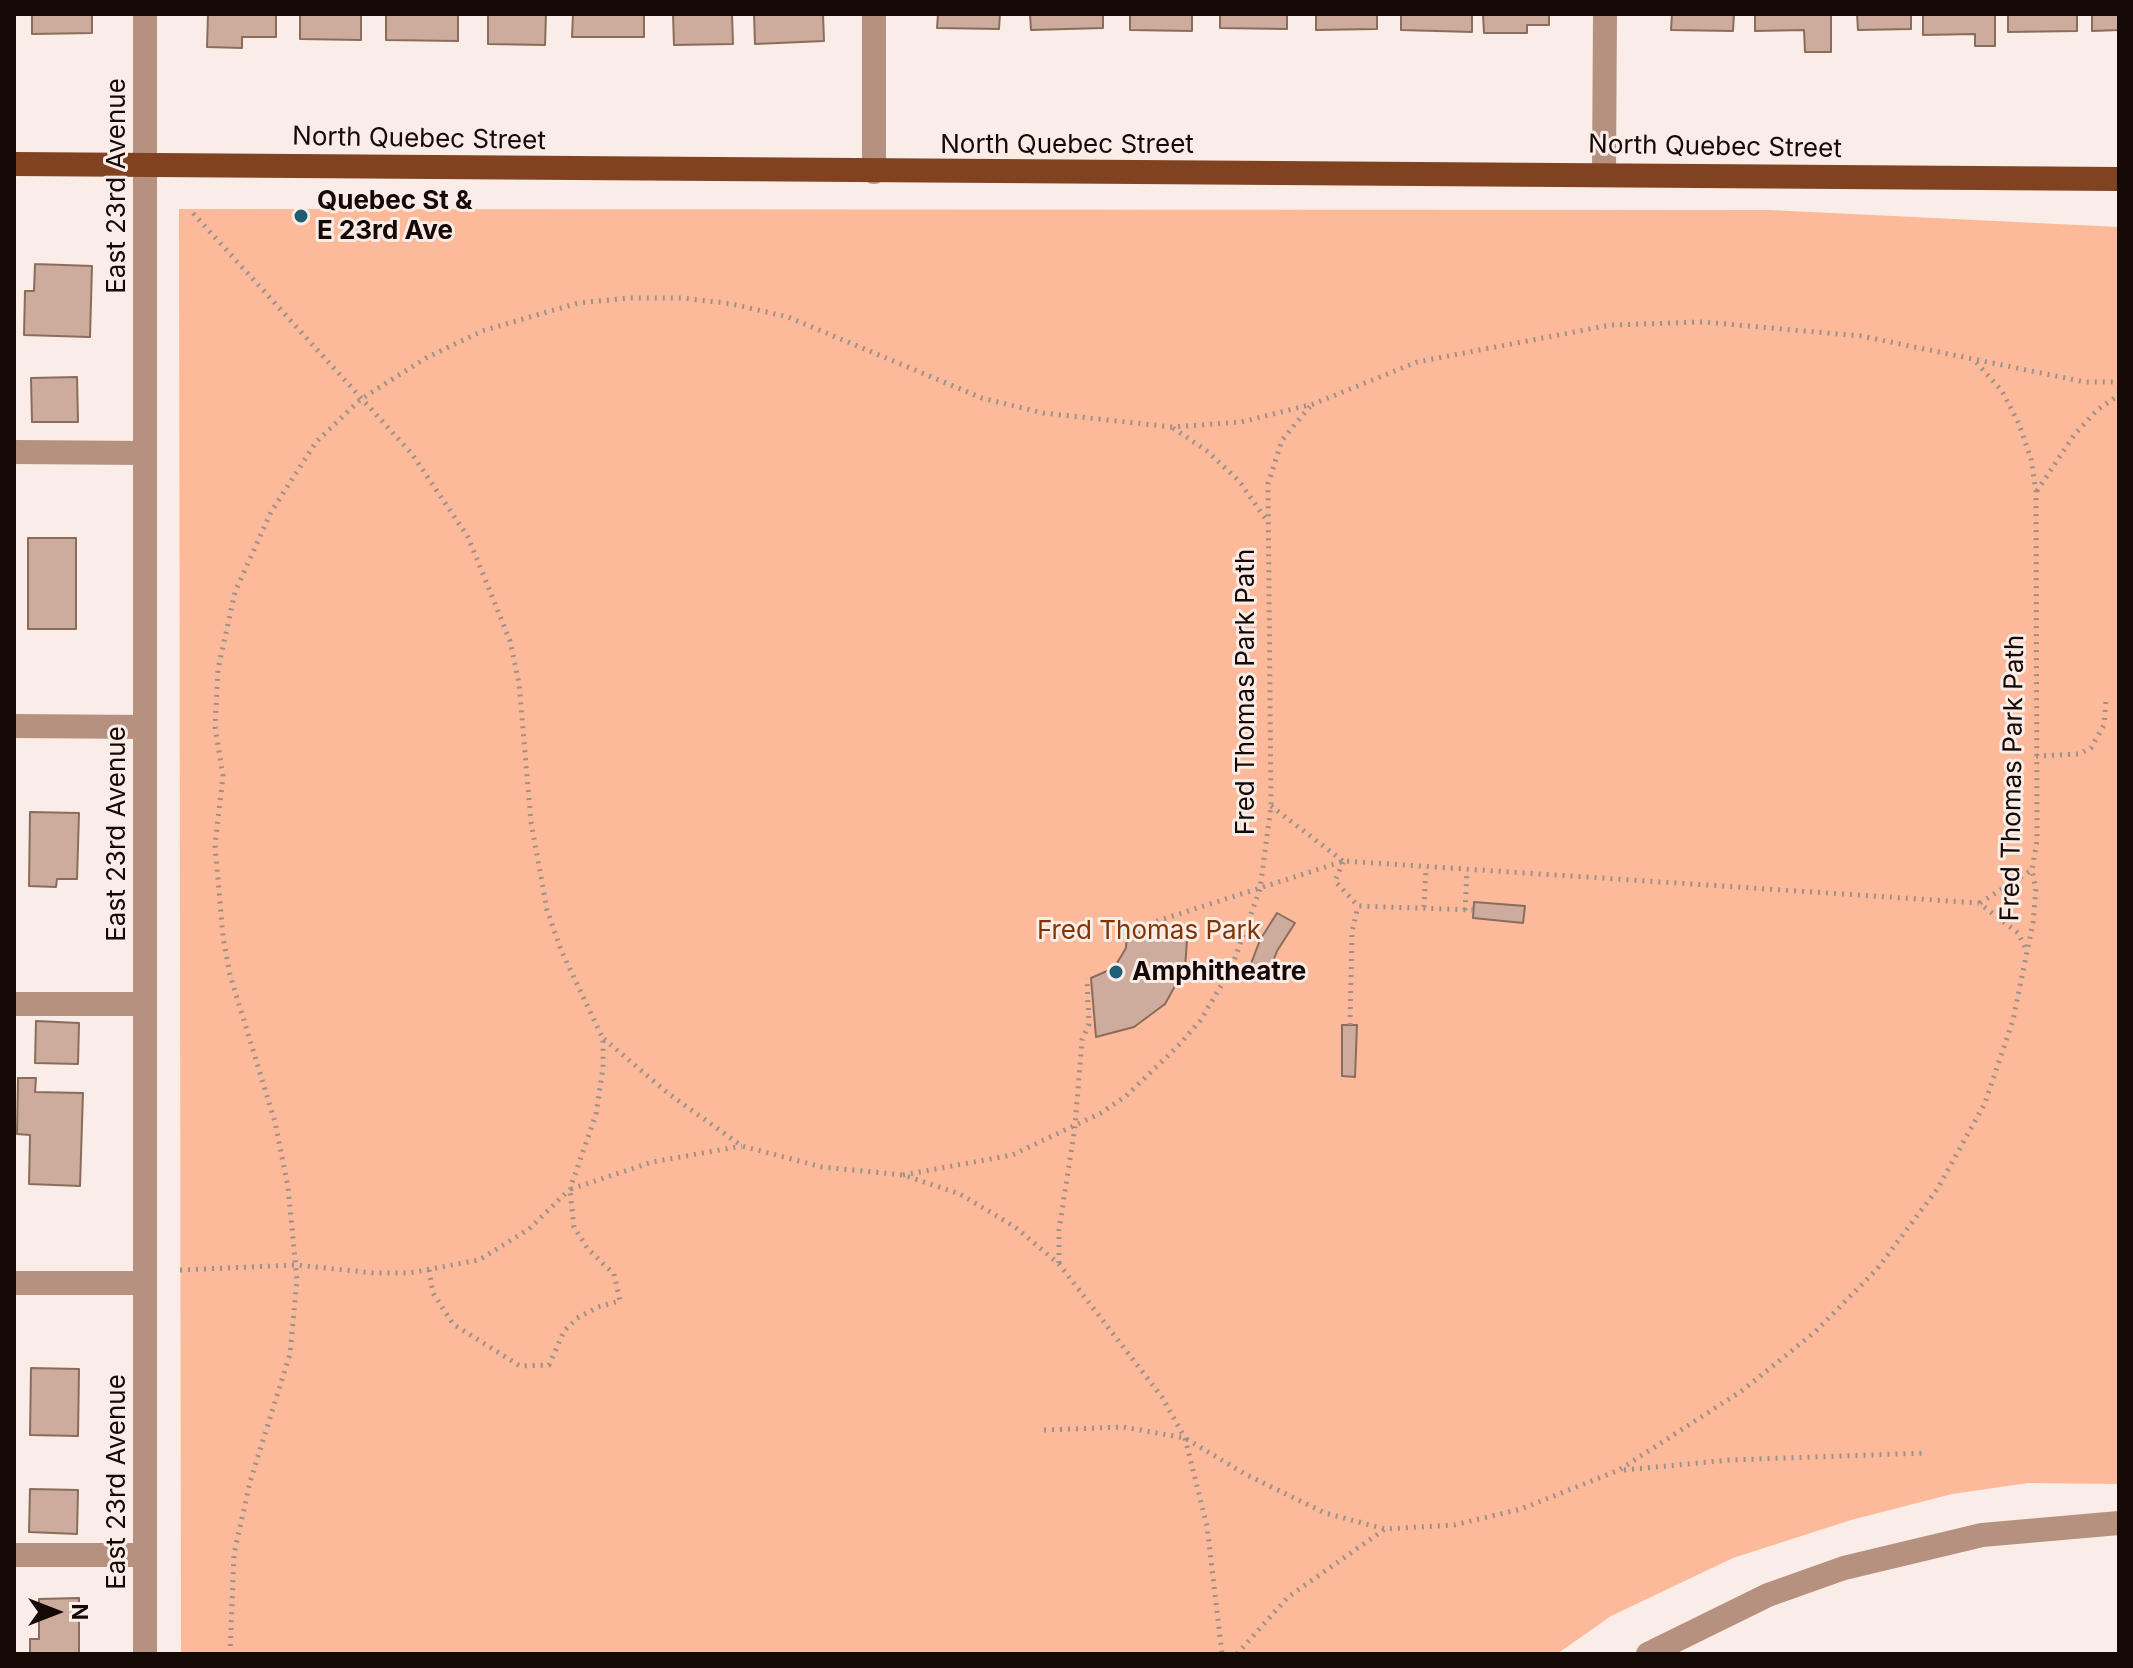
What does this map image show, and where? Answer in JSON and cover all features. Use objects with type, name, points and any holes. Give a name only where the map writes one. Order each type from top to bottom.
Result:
[{"type":"main road","name":"North Quebec Street","points":[[14,164],[2119,179]]},
{"type":"street","name":"East 23rd Avenue","points":[[145,14],[145,1654]]},
{"type":"street","points":[[874,14],[874,172]]},
{"type":"street","points":[[1604,174],[1605,14]]},
{"type":"street","points":[[14,452],[145,453]]},
{"type":"street","points":[[14,726],[145,727]]},
{"type":"street","points":[[14,1004],[145,1004]]},
{"type":"street","points":[[14,1283],[145,1283]]},
{"type":"street","points":[[1648,1654],[1768,1595],[1844,1568],[1982,1535],[2119,1523]]},
{"type":"street","points":[[14,1555],[145,1555]]},
{"type":"path","name":"Fred Thomas Park Path","points":[[191,211],[412,454],[468,537],[510,641],[519,683],[532,834],[547,910],[561,950],[603,1039],[669,1094],[742,1146],[822,1167],[903,1175],[960,1194],[1015,1227],[1059,1264],[1162,1397],[1185,1438],[1210,1540],[1222,1654]]},
{"type":"path","name":"Fred Thomas Park Path","points":[[230,1654],[234,1554],[250,1482],[290,1354],[296,1265],[288,1187],[275,1122],[230,975],[223,937],[215,845],[223,776],[215,700],[224,632],[251,550],[277,501],[316,442],[361,399],[426,358],[482,331],[523,316],[578,303],[683,298],[732,304],[788,317],[982,398],[1043,413],[1172,427],[1241,422],[1313,404],[1417,362],[1611,325],[1703,322],[1768,325],[1944,350],[1975,361],[2085,382],[2119,382]]},
{"type":"path","name":"Fred Thomas Park Path","points":[[1185,1438],[1245,1474],[1325,1513],[1385,1529],[1454,1525],[1521,1509],[1619,1470],[1743,1390],[1815,1332],[1877,1269],[1919,1217],[1966,1143],[1985,1103],[2013,1020],[2036,889],[2032,870],[2037,841],[2036,492],[2031,459],[2019,424],[2002,391],[1975,361]]},
{"type":"path","points":[[2036,492],[2074,435],[2097,410],[2119,395]]},
{"type":"path","name":"Fred Thomas Park Path","points":[[903,1175],[1012,1155],[1075,1127],[1126,1096],[1200,1021],[1231,969],[1260,889],[1271,806],[1268,484],[1282,440],[1313,404]]},
{"type":"path","name":"Fred Thomas Park Path","points":[[1172,427],[1207,451],[1239,481],[1266,519]]},
{"type":"path","points":[[2036,756],[2079,754],[2091,748],[2104,725],[2106,699]]},
{"type":"path","points":[[1271,806],[1344,861]]},
{"type":"path","points":[[1344,861],[1335,881],[1358,906],[1473,910]]},
{"type":"path","points":[[1126,931],[1344,861],[1979,903],[2018,933],[2027,950]]},
{"type":"path","points":[[1424,907],[1426,868]]},
{"type":"path","points":[[1465,910],[1467,870]]},
{"type":"path","points":[[1979,903],[2032,870]]},
{"type":"path","points":[[1350,1025],[1352,932],[1358,906]]},
{"type":"path","points":[[1059,1264],[1063,1196],[1075,1127],[1082,1040],[1089,1024],[1087,978]]},
{"type":"path","name":"Fred Thomas Park Path","points":[[570,1189],[596,1114],[603,1039]]},
{"type":"path","name":"Fred Thomas Park Path","points":[[180,1270],[296,1265],[374,1273],[429,1270],[479,1260],[504,1247],[570,1189],[652,1162],[742,1146]]},
{"type":"path","points":[[429,1270],[433,1293],[453,1324],[520,1366],[549,1365],[564,1331],[577,1318],[598,1307],[620,1301],[614,1274],[588,1249],[574,1227],[570,1189]]},
{"type":"path","points":[[1044,1430],[1123,1427],[1185,1438]]},
{"type":"path","points":[[1619,1470],[1729,1460],[1927,1453]]},
{"type":"path","points":[[1237,1654],[1288,1597],[1385,1529]]},
{"type":"green space","name":"Fred Thomas Park","points":[[179,209],[1769,210],[2119,227],[2119,1484],[2028,1483],[1952,1494],[1851,1520],[1733,1558],[1611,1616],[1557,1654],[181,1654]]},
{"type":"building","points":[[32,14],[92,14],[92,33],[32,34]]},
{"type":"building","points":[[208,14],[276,14],[276,37],[242,37],[242,48],[207,47]]},
{"type":"building","points":[[300,14],[361,14],[361,40],[300,39]]},
{"type":"building","points":[[386,14],[458,14],[458,41],[386,40]]},
{"type":"building","points":[[488,14],[546,14],[545,45],[488,44]]},
{"type":"building","points":[[573,14],[644,14],[644,37],[572,37]]},
{"type":"building","points":[[673,14],[732,14],[733,44],[674,45]]},
{"type":"building","points":[[754,14],[823,14],[824,41],[755,44]]},
{"type":"building","points":[[938,14],[1000,14],[999,29],[937,28]]},
{"type":"building","points":[[1030,14],[1103,14],[1103,28],[1031,30]]},
{"type":"building","points":[[1130,14],[1192,14],[1192,31],[1130,30]]},
{"type":"building","points":[[1220,14],[1287,14],[1287,29],[1220,28]]},
{"type":"building","points":[[1316,14],[1377,14],[1377,29],[1316,30]]},
{"type":"building","points":[[1401,14],[1472,14],[1472,32],[1401,30]]},
{"type":"building","points":[[1483,14],[1549,14],[1549,25],[1527,25],[1527,33],[1484,33]]},
{"type":"building","points":[[1672,14],[1734,14],[1733,31],[1671,30]]},
{"type":"building","points":[[1755,14],[1831,14],[1831,52],[1805,52],[1804,30],[1755,31]]},
{"type":"building","points":[[1857,14],[1911,14],[1911,29],[1858,30]]},
{"type":"building","points":[[1923,14],[1995,14],[1995,46],[1975,46],[1975,34],[1923,35]]},
{"type":"building","points":[[2008,14],[2077,14],[2077,31],[2008,32]]},
{"type":"building","points":[[2092,14],[2119,14],[2119,30],[2092,31]]},
{"type":"building","points":[[35,264],[92,266],[90,337],[24,335],[25,291],[34,291]]},
{"type":"building","points":[[77,377],[78,422],[32,422],[31,378]]},
{"type":"building","points":[[28,538],[76,538],[76,629],[28,629]]},
{"type":"building","points":[[30,812],[79,813],[77,879],[57,879],[56,887],[29,886]]},
{"type":"building","points":[[1474,902],[1525,906],[1523,923],[1473,918]]},
{"type":"building","points":[[1277,913],[1295,923],[1277,951],[1266,980],[1247,974],[1260,940]]},
{"type":"building","points":[[1188,926],[1185,968],[1165,1004],[1134,1027],[1096,1037],[1091,978],[1114,968],[1126,948],[1127,934]]},
{"type":"building","points":[[36,1021],[79,1023],[78,1064],[35,1063]]},
{"type":"building","points":[[1342,1025],[1357,1025],[1355,1077],[1342,1076]]},
{"type":"building","points":[[18,1078],[36,1078],[35,1092],[83,1093],[80,1186],[29,1184],[30,1135],[17,1134]]},
{"type":"building","points":[[31,1368],[79,1369],[78,1436],[30,1435]]},
{"type":"building","points":[[30,1489],[78,1490],[77,1534],[29,1532]]},
{"type":"building","points":[[79,1598],[79,1654],[30,1654],[30,1639],[39,1639],[39,1599]]},
{"type":"place","name":"Quebec St & E 23rd Ave","points":[[301,216]]},
{"type":"place","name":"Amphitheatre","points":[[1116,972]]}]
